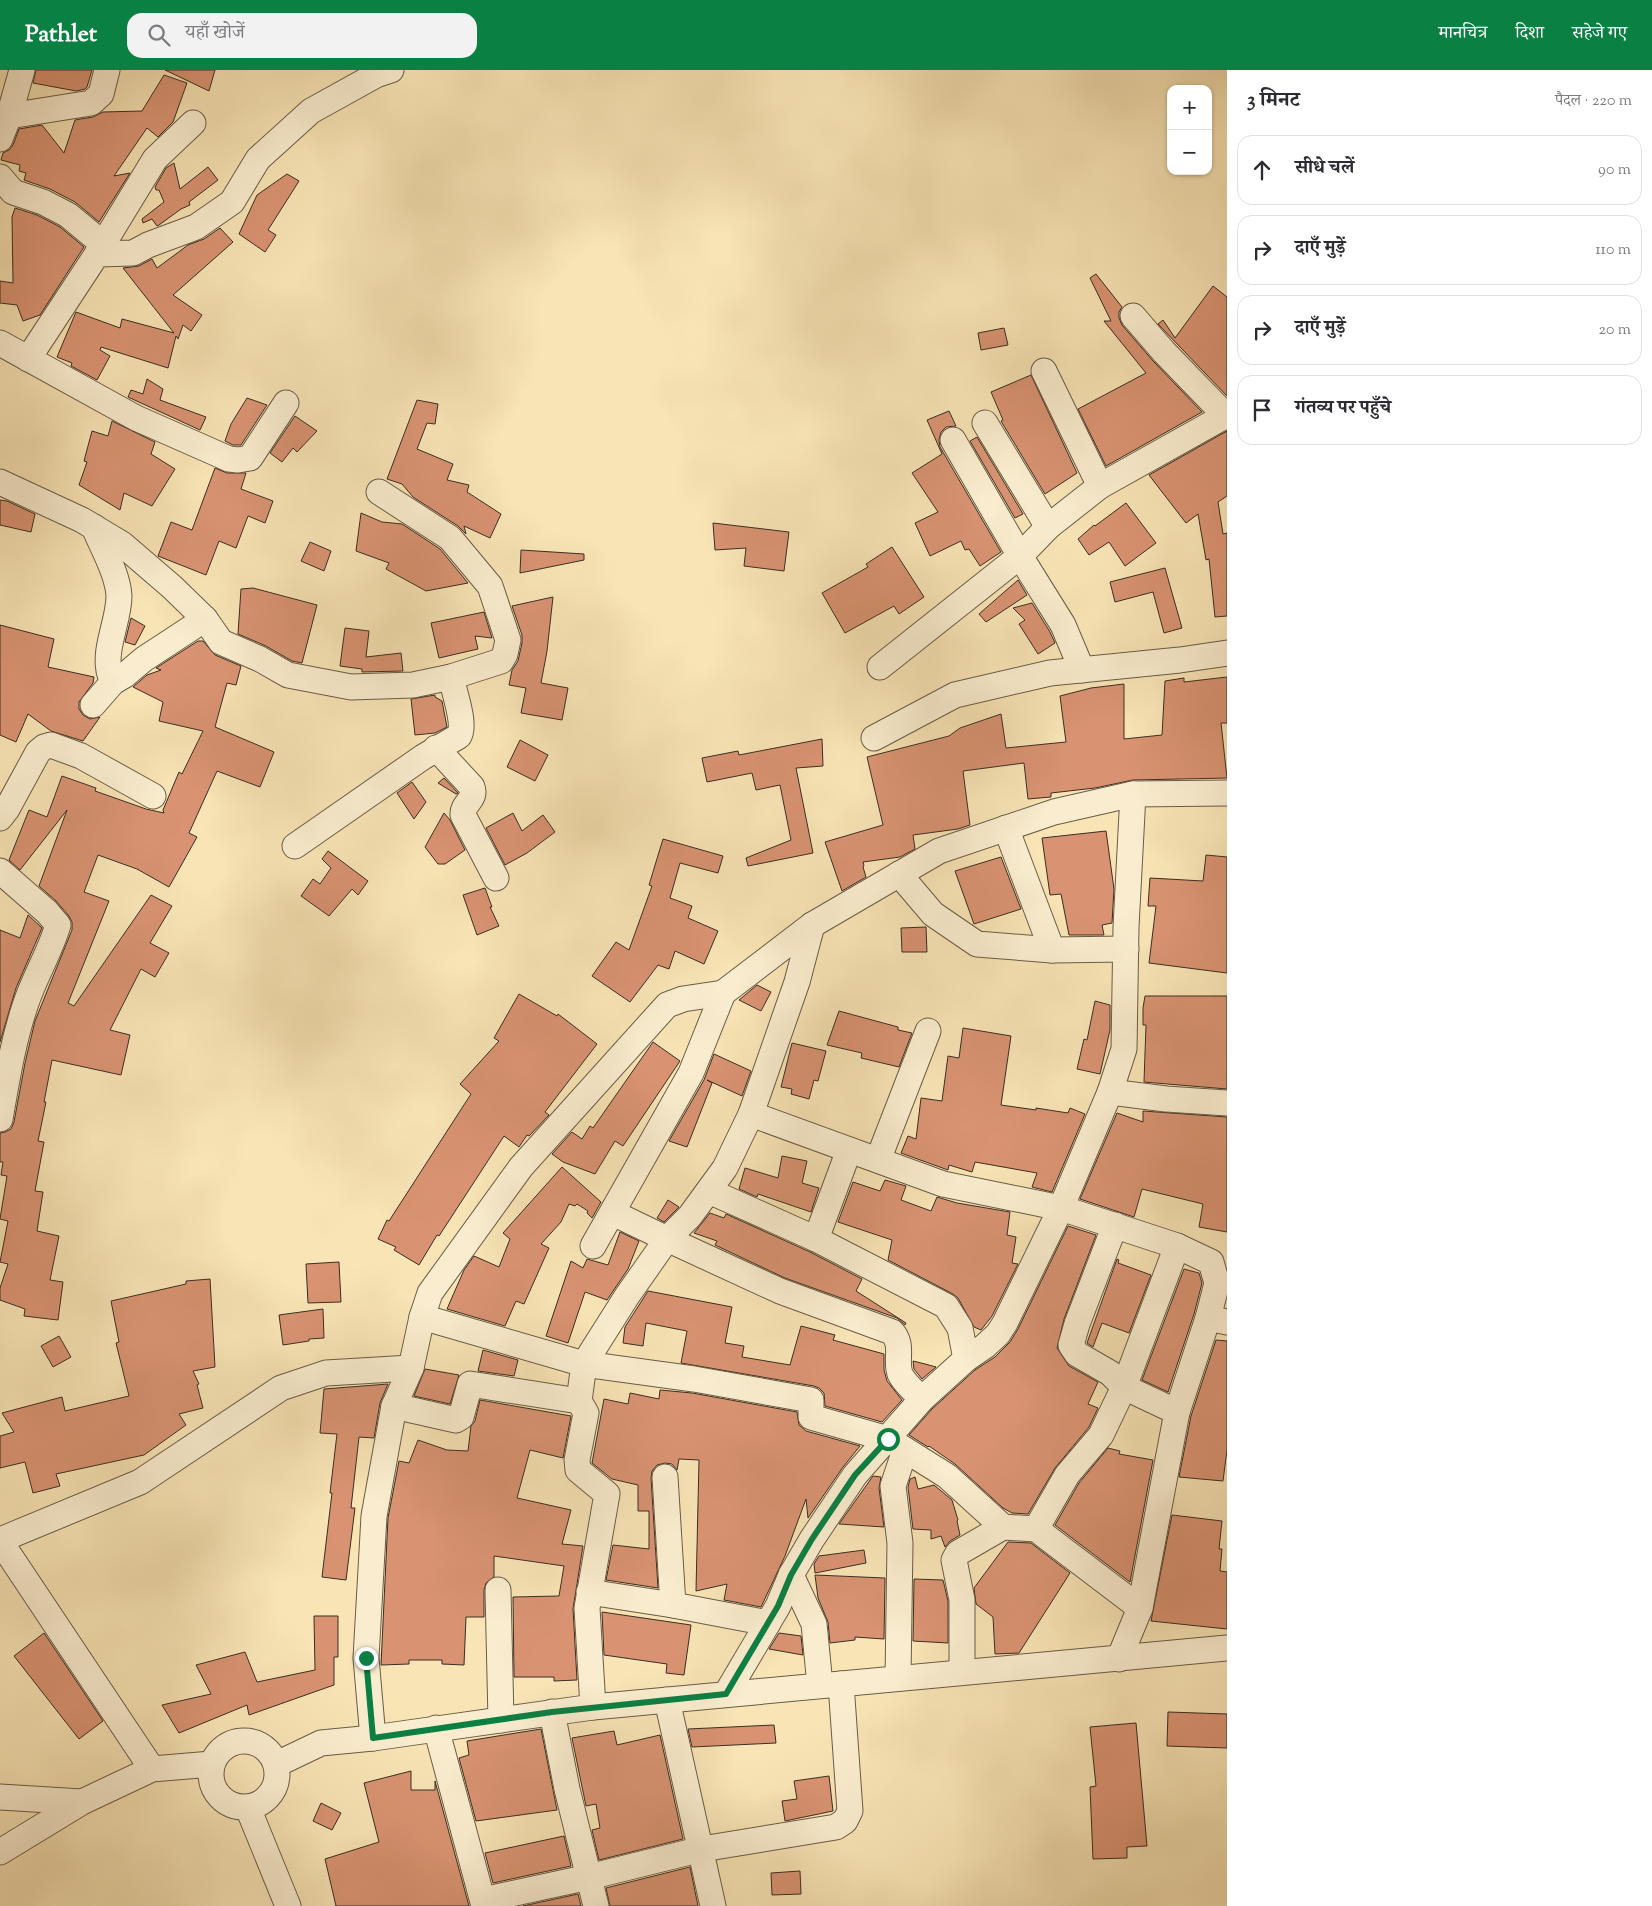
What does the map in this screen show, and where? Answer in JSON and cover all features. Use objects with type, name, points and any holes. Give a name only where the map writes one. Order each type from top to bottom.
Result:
[{"type":"street","points":[[0,139],[9,116],[22,70]]},
{"type":"street","points":[[9,116],[91,103],[100,94],[107,70]]},
{"type":"street","points":[[0,178],[13,192],[43,202],[68,215],[100,249],[133,253],[148,245],[196,227],[232,202],[258,159],[311,111],[376,75],[390,70]]},
{"type":"street","points":[[28,359],[100,249],[155,158],[193,123]]},
{"type":"street","points":[[880,667],[1020,556],[1048,527],[1100,486],[1226,415],[1164,352],[1133,316]]},
{"type":"street","points":[[0,343],[136,418],[228,459],[250,458],[286,403]]},
{"type":"street","points":[[1044,371],[1100,486]]},
{"type":"street","points":[[985,423],[1048,527]]},
{"type":"street","points":[[953,440],[1020,556],[1063,625],[1082,670]]},
{"type":"street","points":[[0,482],[82,520],[122,544],[172,587],[205,620],[221,642],[260,659],[288,675],[351,687],[412,685],[451,677],[501,661],[505,654],[508,640],[490,586],[450,538],[379,492]]},
{"type":"street","points":[[94,527],[110,564],[119,596],[116,627],[107,660],[108,672],[113,682]]},
{"type":"street","points":[[93,704],[113,682],[126,675],[144,659],[205,620]]},
{"type":"street","points":[[874,738],[955,695],[1050,673],[1227,653]]},
{"type":"street","points":[[295,846],[436,748],[458,736],[462,731],[462,723],[451,677]]},
{"type":"street","points":[[0,818],[7,809],[38,752],[44,747],[51,745],[81,756],[153,796]]},
{"type":"street","points":[[436,748],[472,787],[473,797],[464,807],[463,815],[496,878]]},
{"type":"street","points":[[373,1738],[366,1658],[374,1516],[394,1406],[411,1368],[422,1317],[430,1293],[521,1167],[667,1005],[683,999],[723,993],[812,925],[939,851],[1054,812],[1133,794],[1227,793]]},
{"type":"street","points":[[726,1694],[778,1606],[791,1575],[812,1539],[855,1475],[896,1444],[922,1399],[966,1359],[998,1334],[1061,1208],[1110,1092],[1124,1049],[1126,949],[1133,794]]},
{"type":"street","points":[[1006,828],[1052,950]]},
{"type":"street","points":[[0,871],[47,912],[58,925],[52,944],[26,1001],[14,1041],[0,1119]]},
{"type":"street","points":[[900,874],[933,914],[977,944],[1052,950],[1126,949]]},
{"type":"street","points":[[578,1401],[584,1364],[627,1296],[667,1239],[690,1216],[725,1168],[751,1114],[797,982],[812,925]]},
{"type":"street","points":[[593,1246],[691,1074],[723,993]]},
{"type":"street","points":[[878,1160],[928,1031]]},
{"type":"street","points":[[1110,1092],[1166,1099],[1227,1103]]},
{"type":"street","points":[[751,1114],[943,1184],[1061,1208],[1177,1246],[1211,1262],[1217,1283],[1218,1320],[1178,1412],[1140,1608],[1119,1659]]},
{"type":"street","points":[[816,1239],[849,1150]]},
{"type":"street","points":[[709,1191],[816,1239],[946,1306],[960,1328],[966,1359]]},
{"type":"street","points":[[613,1213],[780,1291],[892,1332],[900,1347],[898,1365],[901,1377],[922,1399]]},
{"type":"street","points":[[1115,1225],[1077,1324],[1071,1345],[1077,1354],[1110,1374],[1124,1387],[1178,1412]]},
{"type":"street","points":[[1036,1529],[1067,1475],[1101,1435],[1124,1387],[1177,1246]]},
{"type":"street","points":[[422,1317],[584,1364],[694,1379],[811,1400],[810,1417],[896,1444],[946,1476],[1003,1527]]},
{"type":"street","points":[[152,1769],[0,1541],[140,1482],[281,1388],[326,1373],[411,1368]]},
{"type":"street","points":[[394,1406],[456,1420],[461,1416],[470,1384],[578,1401],[586,1412],[577,1460],[578,1470],[607,1494],[587,1608],[593,1707]]},
{"type":"street","points":[[896,1444],[893,1486],[900,1543],[898,1678]]},
{"type":"street","points":[[665,1477],[673,1605]]},
{"type":"street","points":[[962,1672],[962,1600],[954,1560],[955,1556],[1003,1527],[1036,1529],[1140,1608]]},
{"type":"street","points":[[436,1728],[484,1903],[702,1849],[836,1827],[845,1822],[850,1811],[830,1685],[814,1624],[791,1575]]},
{"type":"street","points":[[498,1590],[501,1720]]},
{"type":"street","points":[[589,1592],[673,1605],[768,1623]]},
{"type":"street","points":[[276,1764],[321,1743],[373,1738],[552,1712],[1227,1648]]},
{"type":"street","points":[[668,1700],[714,1906]]},
{"type":"street","points":[[552,1712],[567,1789],[596,1906]]},
{"type":"street","points":[[240,1740],[252,1741],[262,1746],[271,1754],[278,1774],[276,1786],[270,1796],[259,1804],[248,1808],[230,1804],[221,1798],[215,1790],[211,1779],[212,1764],[217,1754],[227,1745],[240,1740]]},
{"type":"street","points":[[0,1852],[82,1802],[152,1769],[212,1764]]},
{"type":"street","points":[[0,1797],[82,1802]]},
{"type":"street","points":[[248,1808],[288,1906]]},
{"type":"building","points":[[36,70],[92,70],[87,87],[76,91],[33,83]]},
{"type":"building","points":[[165,70],[215,70],[209,91]]},
{"type":"building","points":[[164,75],[187,83],[173,122],[158,137],[147,128],[114,176],[130,173],[99,222],[75,202],[50,189],[24,180],[26,173],[19,171],[20,165],[1,160],[3,153],[13,145],[19,129],[42,125],[64,153],[75,120],[93,117],[103,112],[142,111]]},
{"type":"building","points":[[174,163],[180,189],[208,167],[218,180],[189,202],[190,205],[181,209],[159,225],[157,226],[152,219],[143,223],[142,219],[164,202],[159,190],[156,190],[155,187],[166,168]]},
{"type":"building","points":[[287,174],[299,181],[268,230],[276,235],[265,252],[239,234],[257,195]]},
{"type":"building","points":[[15,208],[37,215],[60,227],[84,247],[40,315],[23,321],[17,305],[0,303],[0,281],[13,283],[12,217]]},
{"type":"building","points":[[220,228],[233,242],[173,295],[202,315],[191,331],[183,325],[178,339],[176,336],[168,368],[101,347],[100,350],[110,356],[97,380],[71,366],[72,363],[57,357],[76,312],[120,328],[122,319],[174,333],[123,268],[139,266],[152,259],[157,268],[188,245],[204,239]]},
{"type":"building","points":[[1096,274],[1122,307],[1119,312],[1119,318],[1122,325],[1153,361],[1202,412],[1106,466],[1078,409],[1146,373],[1104,321],[1111,321],[1090,278]]},
{"type":"building","points":[[1213,286],[1227,297],[1227,396],[1158,324],[1163,320],[1175,338]]},
{"type":"building","points":[[1004,328],[1008,345],[981,350],[978,333]]},
{"type":"building","points":[[1031,375],[1077,473],[1045,494],[1001,421],[1003,420],[991,392]]},
{"type":"building","points":[[147,379],[163,389],[160,400],[206,417],[200,430],[128,397],[131,390],[143,394]]},
{"type":"building","points":[[247,398],[267,405],[241,445],[233,445],[225,441],[231,424]]},
{"type":"building","points":[[417,400],[438,404],[435,424],[427,423],[417,449],[453,464],[447,480],[469,485],[467,492],[501,514],[490,538],[464,526],[466,534],[458,526],[413,497],[402,484],[387,479]]},
{"type":"building","points":[[949,411],[956,426],[946,427],[941,432],[940,447],[1001,552],[980,566],[969,549],[965,550],[961,541],[930,556],[915,523],[938,512],[912,473],[942,454],[927,420]]},
{"type":"building","points":[[295,416],[317,431],[297,452],[293,448],[282,462],[270,453]]},
{"type":"building","points":[[112,421],[155,442],[151,454],[175,469],[152,506],[124,493],[120,510],[79,485],[87,462],[84,461],[92,431],[108,436]]},
{"type":"building","points":[[1227,431],[1227,496],[1218,502],[1223,534],[1227,533],[1227,616],[1215,617],[1209,559],[1206,560],[1198,514],[1186,523],[1149,475]]},
{"type":"building","points":[[977,437],[1023,514],[1015,518],[970,441]]},
{"type":"building","points":[[215,468],[227,473],[246,473],[241,489],[273,501],[265,523],[248,516],[236,548],[219,541],[206,575],[158,556],[171,522],[192,530]]},
{"type":"building","points":[[0,500],[7,501],[35,514],[31,532],[0,525]]},
{"type":"building","points":[[1126,503],[1156,543],[1125,566],[1109,542],[1089,555],[1078,539],[1094,525]]},
{"type":"building","points":[[361,513],[382,522],[402,524],[440,549],[468,583],[426,591],[386,569],[389,563],[356,551]]},
{"type":"building","points":[[713,523],[789,532],[784,571],[744,566],[746,548],[715,550]]},
{"type":"building","points":[[310,542],[331,551],[324,571],[301,561]]},
{"type":"building","points":[[892,547],[924,597],[899,614],[894,606],[845,633],[822,593],[868,567],[866,564]]},
{"type":"building","points":[[521,550],[584,554],[584,560],[520,573]]},
{"type":"building","points":[[1165,568],[1182,628],[1164,633],[1153,592],[1115,602],[1110,582]]},
{"type":"building","points":[[1018,580],[1027,595],[986,622],[979,614]]},
{"type":"building","points":[[253,588],[317,605],[302,663],[292,661],[266,646],[238,634],[241,589]]},
{"type":"building","points":[[553,597],[547,651],[541,683],[568,688],[562,720],[521,713],[526,688],[509,685],[512,670],[518,661],[522,643],[522,635],[512,606]]},
{"type":"building","points":[[1032,603],[1055,643],[1038,654],[1019,624],[1025,620],[1013,608]]},
{"type":"building","points":[[484,612],[492,638],[475,636],[478,649],[439,658],[431,623]]},
{"type":"building","points":[[131,618],[145,626],[135,645],[125,642]]},
{"type":"building","points":[[0,625],[54,639],[48,667],[94,677],[93,683],[79,702],[79,709],[83,715],[90,719],[100,717],[83,741],[51,731],[28,714],[16,742],[0,735]]},
{"type":"building","points":[[345,628],[369,631],[366,657],[401,653],[403,671],[362,672],[362,669],[340,666]]},
{"type":"building","points":[[198,641],[203,641],[215,655],[241,666],[236,685],[227,683],[215,727],[274,752],[260,787],[217,771],[189,833],[197,837],[169,887],[137,869],[98,855],[84,892],[109,901],[68,1003],[74,1006],[151,895],[172,906],[150,943],[169,953],[155,977],[141,969],[110,1030],[130,1035],[121,1075],[52,1060],[38,1141],[44,1142],[35,1191],[43,1192],[37,1231],[59,1236],[50,1280],[63,1282],[58,1320],[24,1316],[25,1309],[0,1300],[0,1288],[8,1264],[0,1262],[8,1221],[0,1219],[7,1176],[1,1175],[3,1162],[0,1162],[0,1133],[11,1129],[14,1122],[35,1021],[72,930],[72,922],[69,916],[39,886],[67,810],[20,870],[9,860],[29,810],[47,817],[62,776],[96,788],[95,791],[146,809],[164,813],[163,810],[179,772],[182,774],[203,731],[159,721],[163,702],[133,687],[147,675],[161,670],[156,668]]},
{"type":"building","points":[[1227,677],[1227,723],[1221,723],[1227,778],[1133,780],[1095,788],[1051,793],[1051,797],[1028,799],[1024,763],[963,771],[970,825],[958,829],[913,835],[915,849],[900,857],[863,862],[866,877],[842,891],[825,842],[883,825],[867,757],[949,736],[960,728],[1001,714],[1006,748],[1066,742],[1060,696],[1091,688],[1124,684],[1124,739],[1162,735],[1165,681],[1184,678],[1184,682]]},
{"type":"building","points":[[435,695],[435,697],[442,701],[447,727],[435,733],[415,735],[411,699]]},
{"type":"building","points":[[822,739],[823,766],[796,768],[813,853],[748,866],[746,858],[791,840],[780,785],[756,790],[752,773],[707,782],[702,758],[738,751],[739,755]]},
{"type":"building","points":[[520,740],[548,755],[535,781],[507,767]]},
{"type":"building","points":[[444,778],[458,793],[456,794],[438,783]]},
{"type":"building","points":[[412,782],[426,802],[414,819],[397,793]]},
{"type":"building","points":[[444,813],[450,820],[465,850],[445,864],[438,864],[425,847]]},
{"type":"building","points":[[513,813],[522,831],[543,815],[555,832],[527,853],[505,865],[486,828]]},
{"type":"building","points":[[1106,831],[1114,889],[1112,923],[1102,925],[1104,935],[1069,935],[1061,894],[1050,895],[1042,838]]},
{"type":"building","points":[[663,839],[723,856],[718,873],[680,863],[670,898],[692,906],[688,918],[718,931],[704,964],[675,951],[669,969],[658,965],[630,1002],[592,976],[616,942],[629,950],[652,886],[649,885]]},
{"type":"building","points":[[328,851],[368,881],[358,895],[352,889],[329,916],[301,896],[313,879],[320,884],[331,868],[322,859]]},
{"type":"building","points":[[1206,855],[1227,857],[1227,973],[1149,963],[1156,906],[1148,906],[1150,878],[1203,881]]},
{"type":"building","points":[[1001,857],[1021,909],[974,924],[955,871]]},
{"type":"building","points":[[485,888],[492,907],[490,907],[499,926],[477,935],[463,895]]},
{"type":"building","points":[[28,915],[42,928],[16,988],[0,1042],[0,930],[20,938]]},
{"type":"building","points":[[926,927],[927,952],[902,952],[901,928]]},
{"type":"building","points":[[757,985],[771,992],[761,1011],[739,1000]]},
{"type":"building","points":[[519,994],[557,1016],[558,1014],[597,1044],[545,1112],[549,1115],[529,1136],[527,1135],[519,1147],[504,1136],[419,1265],[394,1250],[396,1247],[378,1239],[387,1220],[389,1221],[471,1094],[460,1084],[499,1041],[494,1038]]},
{"type":"building","points":[[1145,996],[1227,996],[1227,1089],[1144,1082],[1146,1025],[1143,1025],[1143,1008]]},
{"type":"building","points":[[1095,1001],[1110,1005],[1110,1030],[1100,1074],[1077,1069],[1084,1039],[1087,1040]]},
{"type":"building","points":[[839,1011],[898,1027],[898,1030],[912,1033],[899,1067],[861,1058],[862,1053],[827,1045]]},
{"type":"building","points":[[963,1028],[1011,1036],[1001,1105],[1068,1113],[1070,1108],[1085,1114],[1052,1192],[1032,1187],[1037,1173],[975,1162],[972,1172],[949,1165],[948,1170],[901,1153],[908,1136],[916,1139],[921,1098],[942,1101],[948,1056],[959,1058]]},
{"type":"building","points":[[653,1042],[680,1061],[623,1146],[615,1141],[595,1174],[563,1162],[552,1154],[572,1132],[582,1139],[590,1126],[593,1128]]},
{"type":"building","points":[[792,1043],[826,1051],[818,1081],[814,1080],[809,1099],[791,1094],[792,1089],[781,1087]]},
{"type":"building","points":[[714,1054],[751,1071],[742,1096],[707,1080],[712,1083],[687,1147],[669,1141],[704,1080]]},
{"type":"building","points":[[1143,1111],[1227,1117],[1227,1232],[1199,1227],[1203,1204],[1142,1189],[1134,1217],[1080,1199],[1117,1113],[1143,1122]]},
{"type":"building","points":[[782,1156],[807,1161],[802,1183],[819,1188],[811,1212],[758,1194],[757,1197],[739,1189],[745,1168],[778,1178]]},
{"type":"building","points":[[562,1167],[601,1202],[592,1218],[587,1213],[588,1211],[577,1204],[575,1206],[569,1204],[561,1222],[541,1244],[549,1248],[524,1304],[516,1301],[505,1326],[447,1309],[464,1270],[474,1256],[499,1267],[510,1239],[503,1233]]},
{"type":"building","points":[[885,1180],[906,1186],[901,1200],[931,1211],[937,1197],[957,1203],[1010,1212],[1007,1235],[1016,1237],[1012,1263],[1018,1264],[992,1316],[981,1330],[974,1327],[958,1298],[953,1294],[888,1260],[892,1240],[838,1222],[853,1182],[880,1191]]},
{"type":"building","points":[[668,1200],[679,1207],[664,1222],[657,1218]]},
{"type":"building","points":[[710,1213],[724,1218],[726,1214],[810,1252],[862,1279],[856,1291],[906,1323],[905,1325],[897,1318],[785,1278],[715,1245],[717,1241],[694,1233]]},
{"type":"building","points":[[1068,1226],[1096,1235],[1064,1319],[1057,1348],[1069,1366],[1098,1382],[1088,1404],[1098,1408],[1089,1427],[1055,1468],[1028,1514],[1012,1513],[1003,1508],[955,1464],[909,1435],[932,1409],[975,1370],[995,1357],[1010,1342]]},
{"type":"building","points":[[620,1232],[639,1241],[628,1269],[607,1300],[585,1292],[568,1343],[546,1336],[571,1261],[583,1268],[587,1259],[608,1265]]},
{"type":"building","points":[[1117,1259],[1119,1260],[1118,1263],[1151,1275],[1129,1333],[1102,1323],[1093,1347],[1087,1343]]},
{"type":"building","points":[[339,1262],[341,1302],[308,1303],[306,1264]]},
{"type":"building","points":[[1184,1269],[1199,1273],[1202,1283],[1194,1314],[1168,1392],[1142,1380]]},
{"type":"building","points":[[210,1279],[215,1367],[193,1371],[199,1384],[197,1385],[203,1408],[179,1414],[186,1425],[144,1455],[56,1474],[60,1486],[33,1493],[25,1462],[0,1468],[0,1436],[14,1432],[2,1413],[62,1397],[65,1411],[129,1396],[116,1343],[119,1342],[111,1301],[186,1284],[186,1281]]},
{"type":"building","points":[[648,1291],[732,1307],[725,1343],[744,1346],[742,1357],[790,1365],[801,1326],[835,1335],[833,1340],[884,1354],[884,1370],[887,1381],[902,1400],[882,1422],[825,1406],[824,1393],[814,1386],[681,1363],[687,1331],[646,1323],[643,1346],[623,1343],[625,1327]]},
{"type":"building","points":[[323,1309],[324,1338],[309,1339],[309,1341],[283,1345],[279,1315]]},
{"type":"building","points":[[59,1336],[71,1357],[53,1367],[41,1346]]},
{"type":"building","points":[[1216,1340],[1227,1341],[1227,1450],[1223,1481],[1179,1477],[1191,1416]]},
{"type":"building","points":[[483,1350],[518,1360],[514,1376],[478,1371]]},
{"type":"building","points":[[913,1361],[936,1367],[922,1379],[914,1369]]},
{"type":"building","points":[[425,1369],[459,1375],[450,1404],[414,1396]]},
{"type":"building","points":[[388,1384],[380,1403],[374,1438],[359,1437],[351,1508],[355,1508],[346,1580],[322,1577],[337,1434],[320,1433],[324,1389]]},
{"type":"building","points":[[660,1390],[692,1393],[797,1412],[799,1425],[806,1431],[860,1446],[808,1518],[806,1499],[785,1556],[761,1607],[724,1600],[727,1584],[696,1591],[699,1460],[679,1459],[677,1470],[672,1464],[665,1463],[657,1465],[652,1471],[658,1588],[606,1580],[613,1545],[649,1549],[649,1511],[638,1511],[638,1485],[612,1479],[592,1463],[604,1399],[628,1404],[630,1393],[659,1399]]},
{"type":"building","points":[[480,1400],[571,1416],[563,1458],[530,1450],[517,1498],[571,1510],[562,1544],[583,1546],[573,1609],[577,1680],[554,1681],[554,1677],[514,1677],[513,1597],[559,1596],[564,1566],[494,1556],[494,1577],[486,1583],[484,1590],[484,1617],[466,1617],[464,1665],[442,1664],[442,1660],[409,1660],[409,1664],[381,1665],[388,1518],[399,1461],[409,1463],[418,1440],[447,1450],[468,1451],[471,1426],[475,1421]]},
{"type":"building","points":[[1108,1448],[1120,1451],[1119,1454],[1153,1460],[1130,1582],[1055,1525],[1079,1483]]},
{"type":"building","points":[[873,1476],[881,1477],[879,1488],[884,1527],[839,1524]]},
{"type":"building","points":[[915,1477],[918,1489],[934,1485],[952,1500],[960,1535],[950,1541],[945,1547],[941,1536],[931,1539],[931,1530],[913,1529],[908,1487],[910,1479]]},
{"type":"building","points":[[1172,1515],[1222,1521],[1219,1549],[1222,1549],[1220,1571],[1227,1572],[1227,1629],[1151,1621]]},
{"type":"building","points":[[1008,1542],[1031,1543],[1070,1573],[1019,1653],[995,1654],[993,1617],[976,1604],[974,1588]]},
{"type":"building","points":[[864,1550],[866,1563],[815,1573],[814,1564],[819,1556]]},
{"type":"building","points":[[815,1575],[885,1578],[884,1639],[855,1637],[855,1640],[830,1643],[828,1622],[818,1598]]},
{"type":"building","points":[[914,1579],[943,1580],[948,1601],[948,1643],[913,1641]]},
{"type":"building","points":[[602,1612],[691,1625],[684,1675],[666,1673],[667,1664],[604,1655]]},
{"type":"building","points":[[314,1616],[338,1616],[338,1657],[334,1657],[334,1685],[249,1715],[247,1705],[179,1733],[162,1705],[211,1694],[196,1665],[245,1652],[257,1682],[315,1670]]},
{"type":"building","points":[[44,1633],[103,1721],[79,1739],[14,1656]]},
{"type":"building","points":[[779,1633],[801,1636],[803,1655],[769,1649]]},
{"type":"building","points":[[1168,1712],[1227,1714],[1227,1748],[1167,1746]]},
{"type":"building","points":[[1136,1723],[1147,1846],[1127,1847],[1127,1858],[1093,1859],[1090,1787],[1096,1786],[1090,1727]]},
{"type":"building","points":[[774,1725],[776,1743],[692,1747],[688,1729]]},
{"type":"building","points":[[541,1729],[557,1810],[476,1821],[459,1758],[469,1755],[467,1741]]},
{"type":"building","points":[[614,1731],[617,1745],[660,1735],[683,1839],[599,1860],[592,1830],[600,1828],[596,1804],[586,1806],[572,1738]]},
{"type":"building","points":[[411,1771],[411,1790],[435,1790],[435,1781],[469,1906],[336,1906],[325,1859],[379,1842],[364,1783]]},
{"type":"building","points":[[829,1776],[833,1811],[785,1821],[782,1801],[797,1799],[794,1781]]},
{"type":"building","points":[[321,1803],[341,1813],[332,1830],[313,1821]]},
{"type":"building","points":[[564,1836],[571,1866],[493,1883],[485,1853]]},
{"type":"building","points":[[690,1867],[698,1906],[610,1906],[606,1888]]},
{"type":"building","points":[[800,1871],[801,1894],[772,1895],[771,1873]]},
{"type":"building","points":[[578,1894],[581,1906],[523,1906]]},
{"type":"route","points":[[366,1658],[373,1738],[552,1712],[726,1694],[778,1606],[791,1575],[812,1539],[855,1475],[888,1439]]}]
